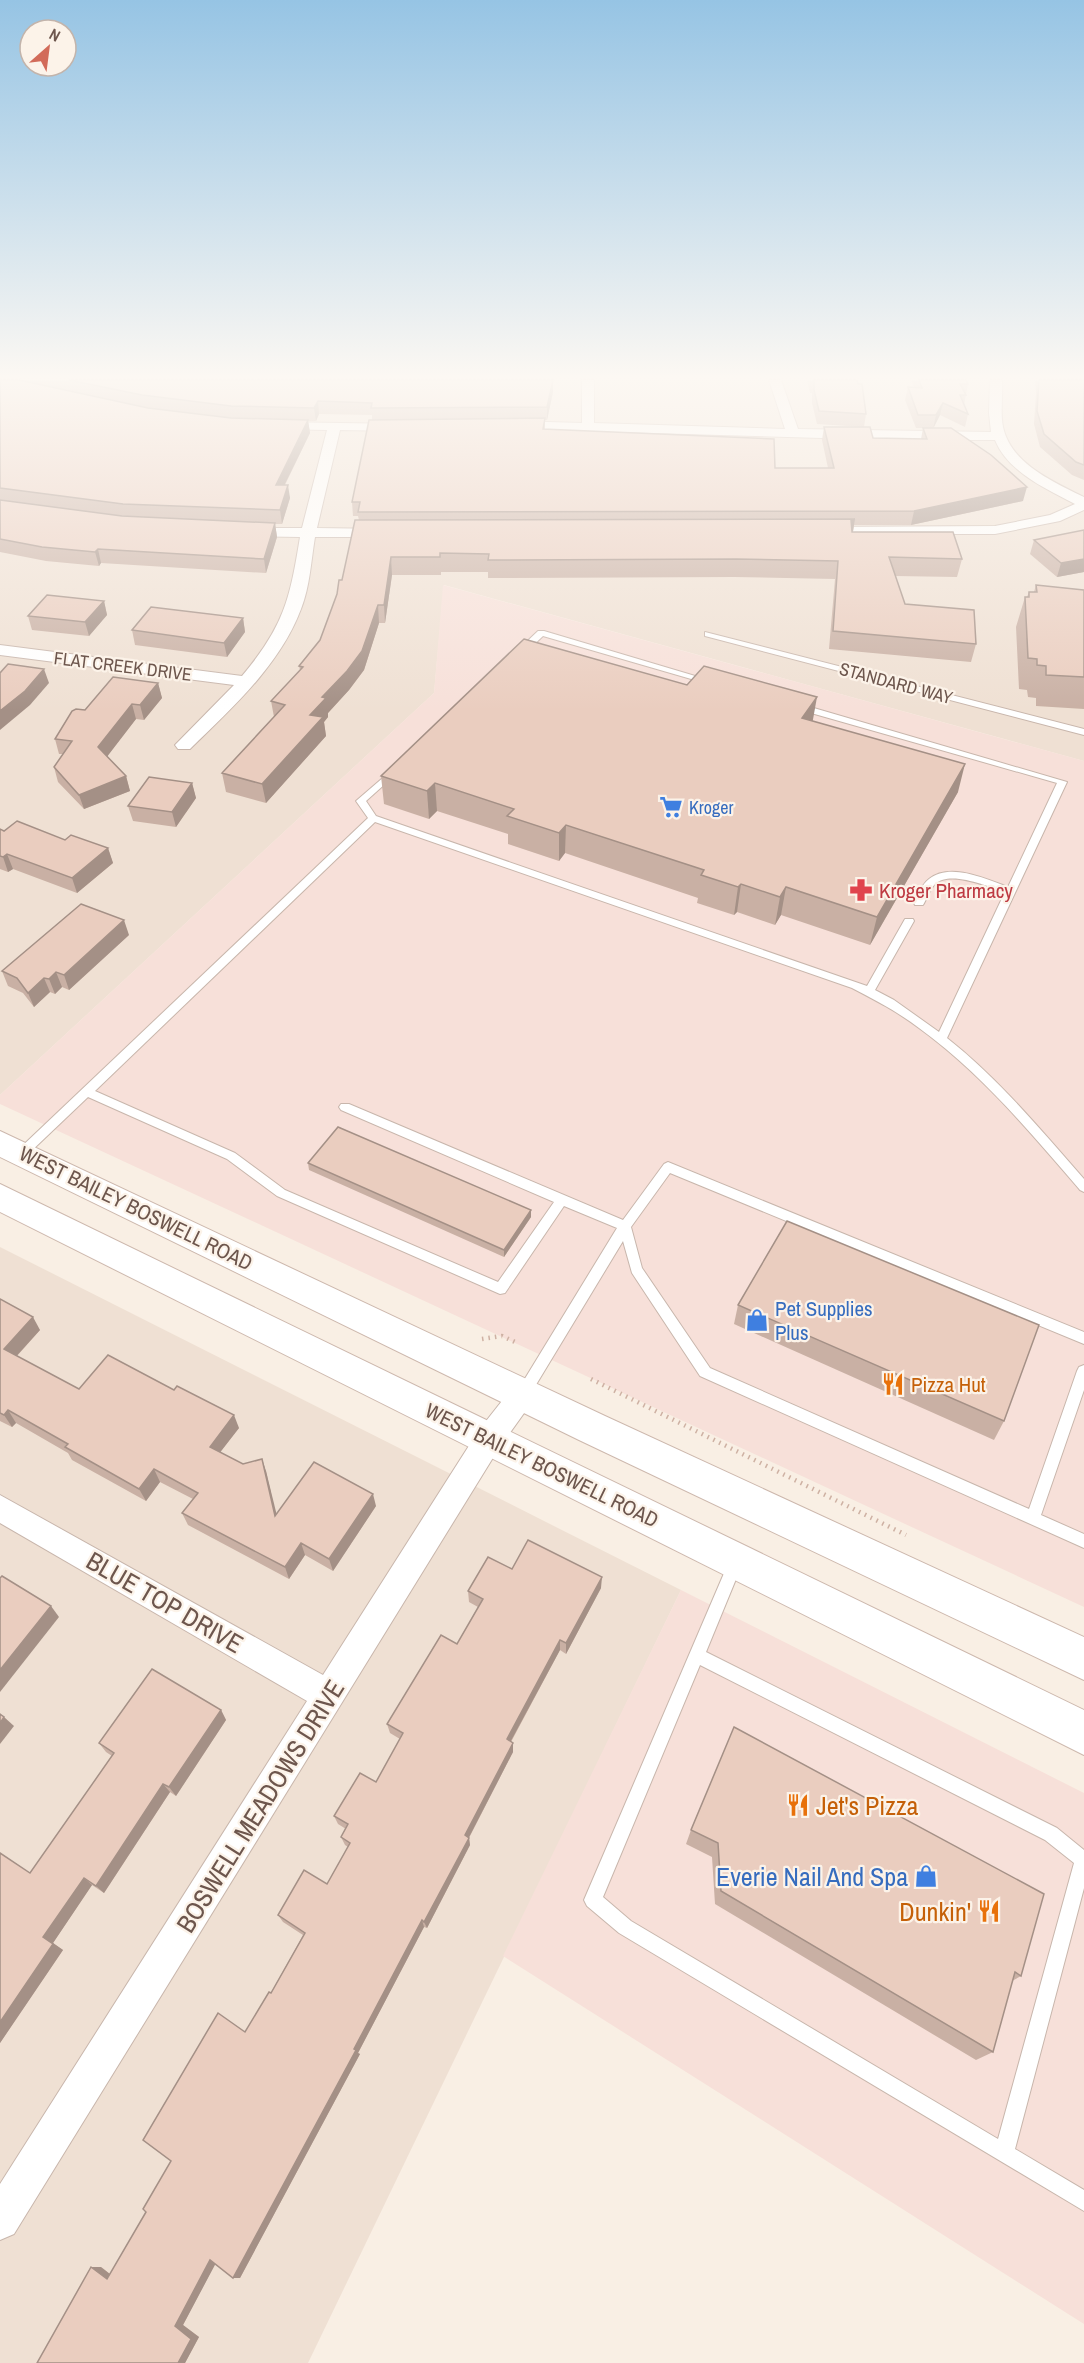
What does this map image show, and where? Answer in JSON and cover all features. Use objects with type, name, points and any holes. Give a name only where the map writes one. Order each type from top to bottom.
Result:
[{"type":"main road","name":"WEST BAILEY BOSWELL ROAD","points":[[11,1148],[523,1395],[1084,1659]]},
{"type":"main road","name":"WEST BAILEY BOSWELL ROAD","points":[[0,1197],[1084,1733]]},
{"type":"street","points":[[184,745],[245,681],[274,644],[289,618],[299,592],[319,490]]},
{"type":"street","points":[[1059,490],[1084,504]]},
{"type":"street","points":[[800,531],[995,530],[1046,520],[1084,504]]},
{"type":"street","points":[[227,531],[398,533]]},
{"type":"street","name":"FLAT CREEK DRIVE","points":[[0,650],[245,681]]},
{"type":"street","name":"BOSWELL MEADOWS DRIVE","points":[[0,2220],[489,1439],[523,1395]]},
{"type":"street","name":"BLUE TOP DRIVE","points":[[0,1508],[329,1696]]},
{"type":"lane","points":[[515,657],[541,633],[718,684]]},
{"type":"lane","name":"STANDARD WAY","points":[[708,634],[1084,732]]},
{"type":"lane","points":[[786,704],[1062,782],[942,1038]]},
{"type":"lane","points":[[395,769],[361,801],[373,818],[886,998],[942,1038],[1027,1118],[1084,1186]]},
{"type":"lane","points":[[11,1148],[87,1092],[373,818]]},
{"type":"lane","points":[[919,903],[932,881],[940,876],[967,877],[1011,891]]},
{"type":"lane","points":[[869,991],[909,921]]},
{"type":"lane","points":[[87,1092],[231,1156],[281,1193],[500,1289],[562,1200]]},
{"type":"lane","points":[[345,1107],[625,1226]]},
{"type":"lane","points":[[523,1395],[625,1226],[668,1167],[1084,1338]]},
{"type":"lane","points":[[625,1226],[636,1269],[705,1372],[1084,1541]]},
{"type":"lane","points":[[1033,1518],[1084,1371]]},
{"type":"lane","points":[[736,1561],[593,1900],[624,1927],[1084,2200]]},
{"type":"lane","points":[[696,1654],[1052,1834],[1083,1860],[1004,2153]]},
{"type":"path","points":[[591,1379],[908,1536]]},
{"type":"shaded area","points":[[0,490],[1084,490],[1084,761],[444,585],[434,693],[0,1095]]},
{"type":"shaded area","points":[[443,585],[1084,761],[1084,1607],[0,1104],[0,1095],[434,693]]},
{"type":"shaded area","points":[[0,1247],[681,1590],[308,2363],[0,2363]]},
{"type":"shaded area","points":[[681,1590],[1084,1793],[1084,2324],[503,1956]]},
{"type":"building","points":[[17,490],[286,490],[280,510],[123,504]]},
{"type":"building","points":[[354,490],[1012,490],[914,511],[358,512],[360,502],[352,502]]},
{"type":"building","points":[[0,500],[122,516],[275,523],[264,559],[98,549],[95,552],[42,547],[0,539]]},
{"type":"building","points":[[855,519],[851,520],[852,532],[953,532],[962,559],[889,557],[905,604],[974,610],[976,644],[833,631],[838,561],[488,560],[489,554],[440,553],[440,557],[391,557],[384,605],[378,605],[362,651],[347,671],[322,697],[326,698],[310,715],[323,717],[262,784],[222,773],[285,705],[271,701],[303,667],[299,666],[320,640],[337,594],[339,580],[342,580],[355,520]]},
{"type":"building","points":[[1084,530],[1084,559],[1061,563],[1034,540]]},
{"type":"building","points":[[1036,585],[1084,590],[1084,677],[1046,675],[1046,666],[1037,665],[1037,659],[1028,658],[1025,597],[1029,597],[1029,592],[1037,592]]},
{"type":"building","points":[[47,595],[104,601],[85,622],[28,616]]},
{"type":"building","points":[[151,607],[243,618],[224,643],[132,630]]},
{"type":"building","name":"Kroger","points":[[524,639],[687,685],[704,666],[817,697],[802,718],[965,764],[877,917],[786,887],[780,897],[741,884],[738,887],[701,875],[704,870],[566,825],[559,833],[507,816],[514,809],[435,783],[427,791],[381,776]]},
{"type":"building","points":[[8,664],[44,669],[25,691],[0,711],[0,673]]},
{"type":"building","points":[[113,677],[158,683],[140,705],[132,704],[98,747],[126,776],[79,795],[54,767],[72,741],[55,739],[72,711],[85,710]]},
{"type":"building","points":[[149,777],[192,783],[172,812],[128,806]]},
{"type":"building","points":[[17,821],[65,840],[71,835],[108,848],[72,878],[7,854],[0,856],[0,829],[4,831]]},
{"type":"building","points":[[81,904],[124,920],[64,975],[56,972],[49,979],[44,978],[28,993],[17,978],[2,971]]},
{"type":"building","points":[[338,1127],[531,1210],[504,1250],[308,1163]]},
{"type":"building","points":[[787,1221],[1039,1325],[1004,1421],[738,1305]]},
{"type":"building","points":[[0,1299],[33,1317],[4,1349],[79,1389],[108,1355],[174,1390],[177,1386],[234,1415],[210,1447],[243,1464],[262,1459],[275,1516],[314,1462],[373,1494],[329,1559],[301,1543],[285,1567],[182,1513],[198,1493],[154,1469],[139,1489],[65,1447],[68,1444],[8,1410],[4,1415],[0,1413]]},
{"type":"building","points":[[528,1540],[602,1577],[566,1643],[560,1640],[507,1739],[513,1743],[465,1835],[469,1838],[424,1922],[422,1920],[354,2049],[356,2050],[233,2278],[210,2260],[175,2326],[191,2339],[178,2363],[37,2363],[91,2267],[107,2279],[146,2212],[143,2209],[171,2161],[143,2140],[218,2013],[245,2032],[269,1992],[271,1993],[305,1933],[278,1915],[304,1870],[327,1884],[350,1843],[341,1837],[348,1824],[334,1816],[360,1773],[376,1782],[403,1733],[387,1724],[441,1635],[457,1644],[483,1599],[468,1591],[488,1557],[512,1569]]},
{"type":"building","points":[[2,1576],[51,1606],[0,1670],[0,1578]]},
{"type":"building","points":[[152,1669],[221,1710],[169,1787],[163,1784],[96,1886],[84,1878],[43,1937],[53,1944],[0,2022],[0,1853],[30,1873],[114,1753],[99,1743]]},
{"type":"building","points":[[734,1727],[1044,1894],[1021,1976],[1015,1972],[993,2052],[721,1891],[718,1843],[691,1830]]},
{"type":"place","name":"Kroger","points":[[671,807]]},
{"type":"place","name":"Kroger Pharmacy","points":[[861,890]]},
{"type":"place","name":"Pet Supplies Plus","points":[[757,1320]]},
{"type":"place","name":"Pizza Hut","points":[[893,1384]]},
{"type":"place","name":"Jet's Pizza","points":[[798,1805]]},
{"type":"place","name":"Everie Nail And Spa","points":[[926,1876]]},
{"type":"place","name":"Dunkin'","points":[[989,1911]]}]
